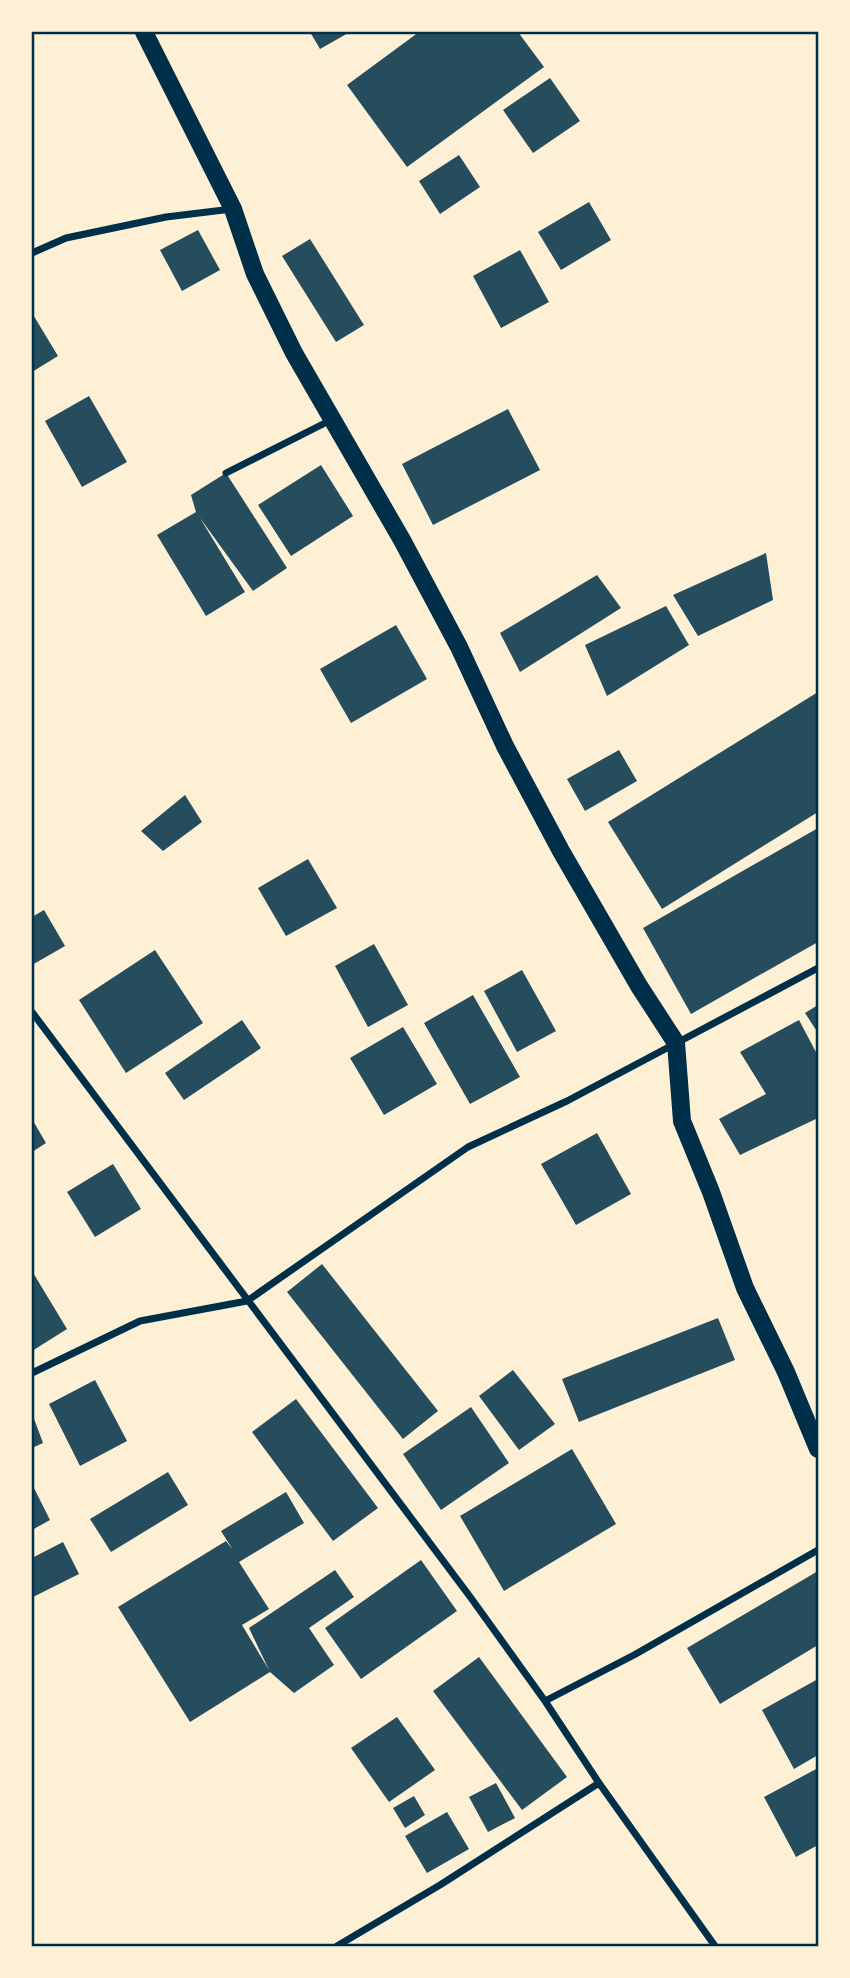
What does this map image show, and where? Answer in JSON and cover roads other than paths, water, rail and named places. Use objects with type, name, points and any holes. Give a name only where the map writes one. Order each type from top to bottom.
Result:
[{"type":"main road","points":[[144,32],[233,209],[255,274],[294,353],[402,540],[561,851],[676,1044],[682,1121],[745,1288],[786,1372],[818,1449]]},
{"type":"street","points":[[32,253],[66,238],[166,217],[233,209]]},
{"type":"street","points":[[226,473],[331,420]]},
{"type":"street","points":[[32,1373],[140,1321],[247,1301],[468,1147],[567,1101],[818,968]]},
{"type":"street","points":[[32,1012],[471,1598],[715,1947]]},
{"type":"street","points":[[545,1701],[644,1649],[818,1550]]},
{"type":"street","points":[[337,1947],[429,1892],[599,1783]]}]
